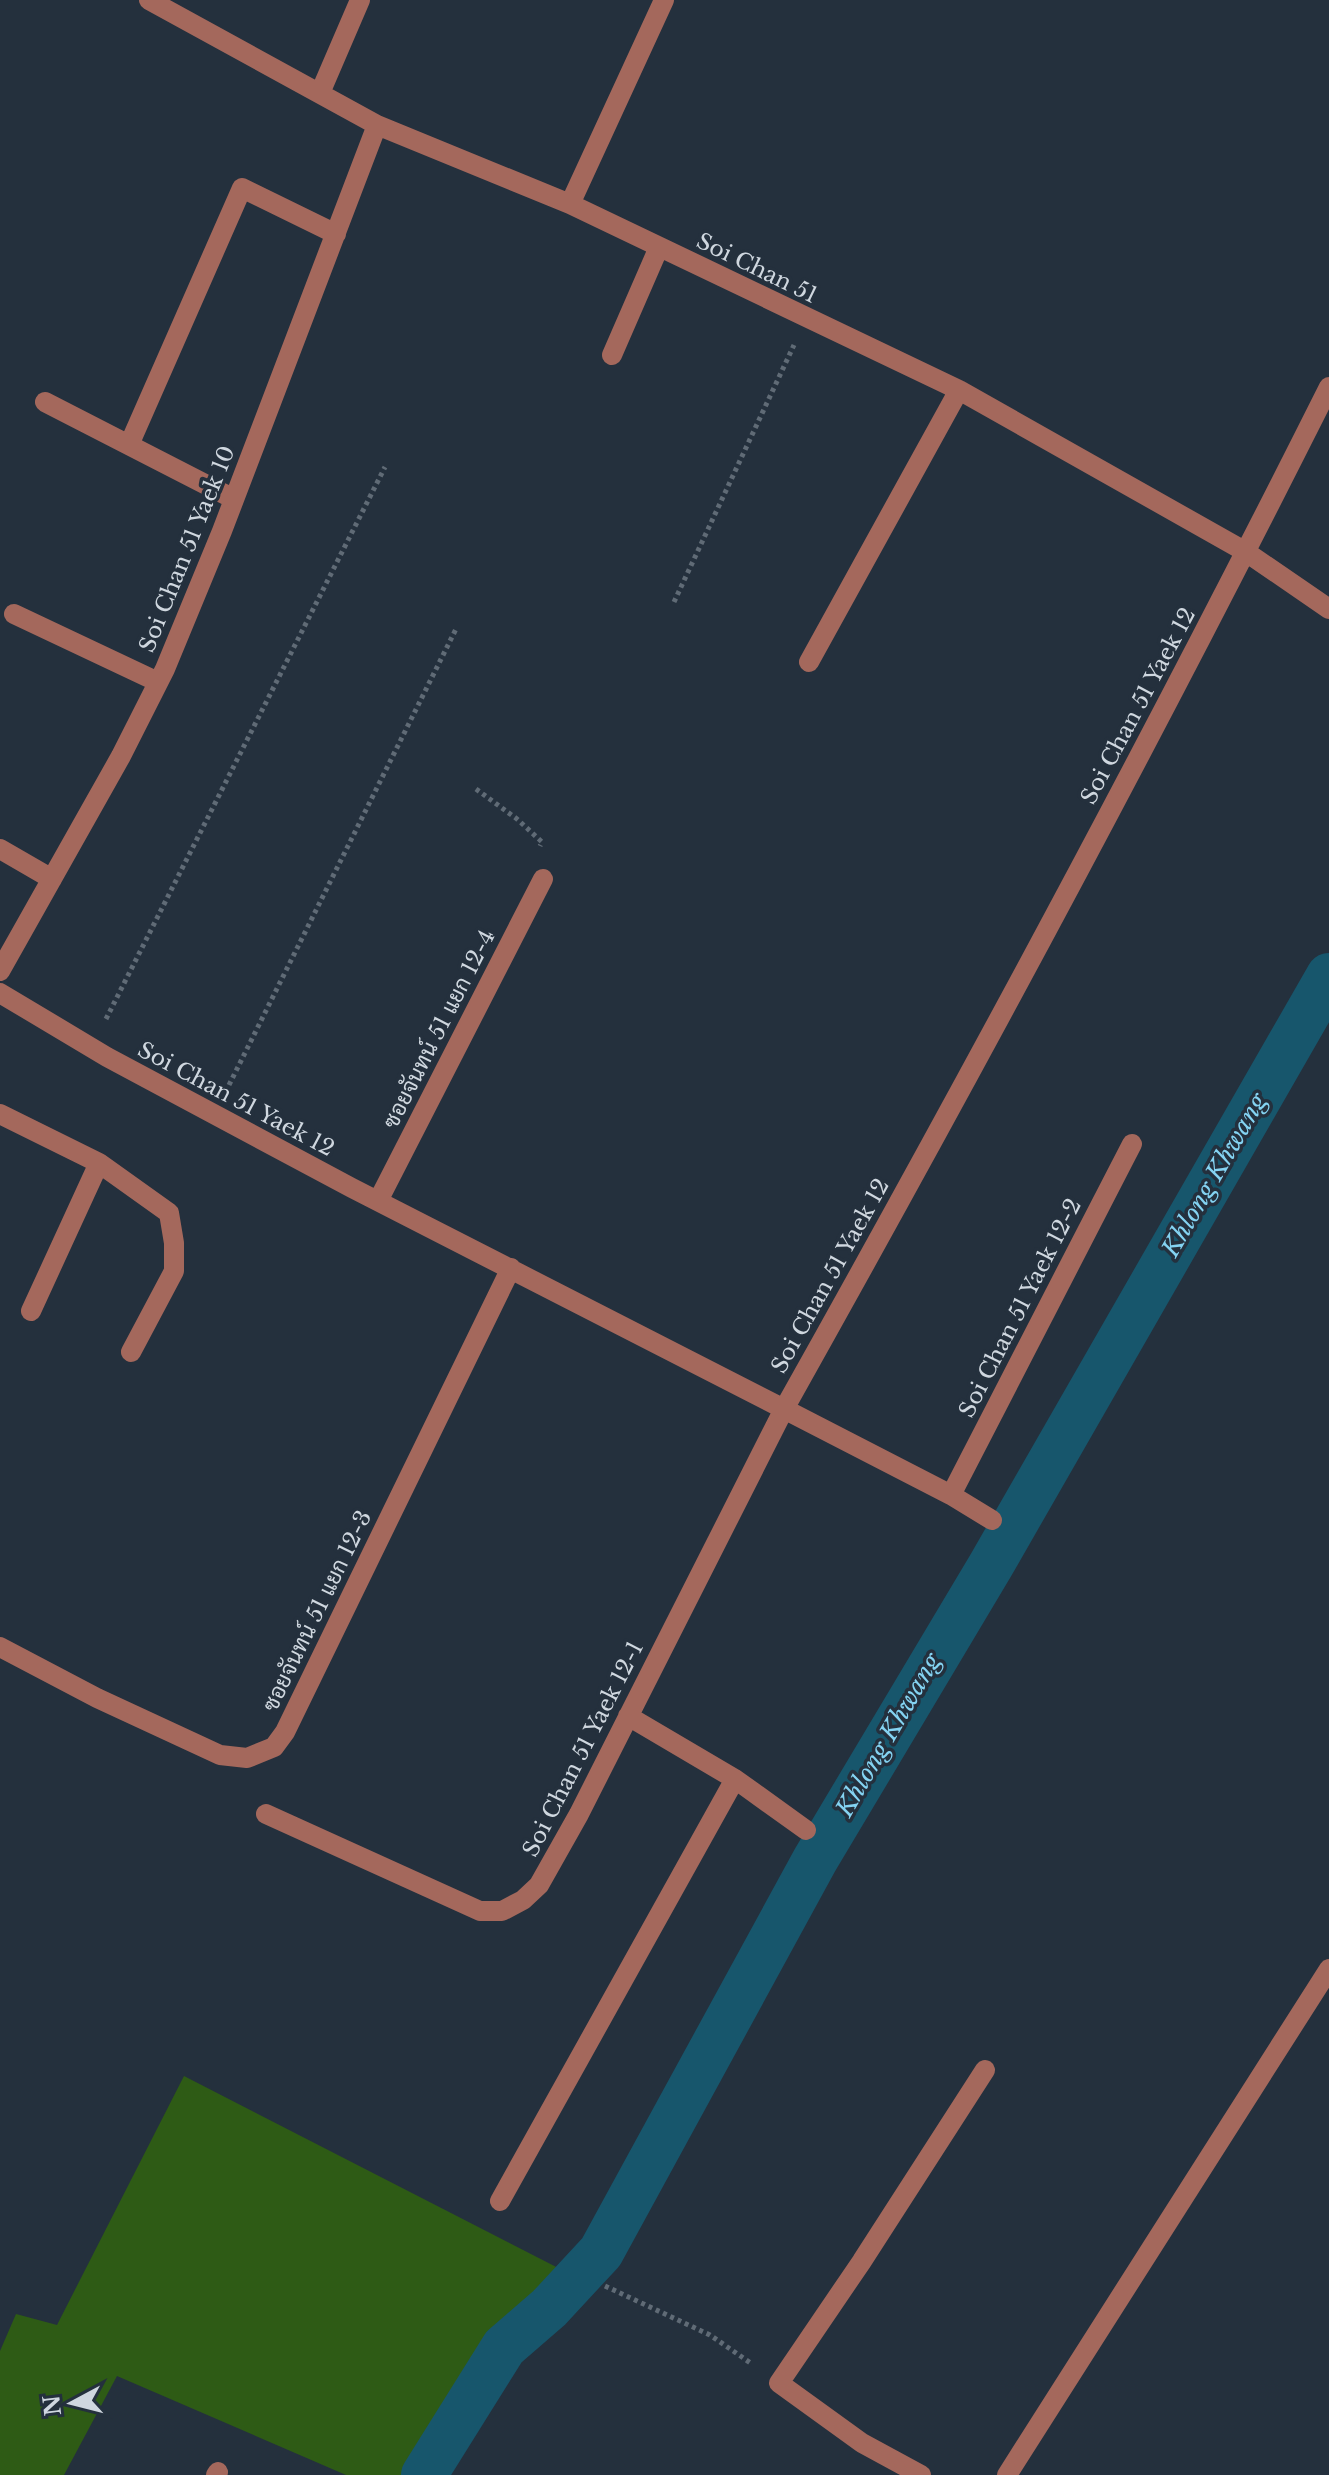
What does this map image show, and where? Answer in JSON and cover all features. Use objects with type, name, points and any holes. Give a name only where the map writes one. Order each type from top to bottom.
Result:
[{"type":"street","name":"Soi Chan 51","points":[[149,0],[377,125],[570,204],[959,390],[1246,552],[1329,609]]},
{"type":"street","points":[[320,93],[360,0]]},
{"type":"street","points":[[570,204],[664,0]]},
{"type":"street","name":"Soi Chan 51 Yaek 10","points":[[0,971],[121,756],[158,682],[234,499],[377,125]]},
{"type":"street","points":[[129,445],[242,188],[336,234]]},
{"type":"street","points":[[612,355],[659,247]]},
{"type":"street","name":"Soi Chan 51 Yaek 12","points":[[0,993],[91,1048],[214,1115],[784,1409],[873,1251],[1082,863],[1329,387]]},
{"type":"street","points":[[809,662],[959,390]]},
{"type":"street","points":[[45,402],[234,499]]},
{"type":"street","points":[[14,614],[158,682]]},
{"type":"street","points":[[0,849],[52,879]]},
{"type":"street","name":"ซอยจันทน์ 51 แยก 12-4","points":[[378,1201],[543,879]]},
{"type":"street","points":[[0,1114],[99,1163],[169,1213],[174,1243],[174,1271],[131,1352]]},
{"type":"street","name":"Soi Chan 51 Yaek 12-2","points":[[951,1495],[1132,1144]]},
{"type":"street","points":[[31,1311],[99,1163]]},
{"type":"street","name":"ซอยจันทน์ 51 แยก 12-3","points":[[0,1647],[97,1698],[220,1755],[247,1758],[274,1747],[285,1732],[511,1268]]},
{"type":"street","points":[[784,1409],[951,1495],[992,1520]]},
{"type":"street","name":"Soi Chan 51 Yaek 12-1","points":[[266,1814],[480,1911],[502,1911],[523,1900],[539,1885],[579,1814],[784,1409]]},
{"type":"street","points":[[628,1716],[735,1779],[806,1830]]},
{"type":"street","points":[[500,2201],[735,1779]]},
{"type":"street","points":[[1007,2475],[1329,1969]]},
{"type":"street","points":[[921,2475],[862,2443],[779,2383],[985,2070]]},
{"type":"path","points":[[674,602],[806,318]]},
{"type":"path","points":[[91,1048],[385,467]]},
{"type":"path","points":[[214,1115],[457,627]]},
{"type":"path","points":[[605,2286],[710,2335],[779,2383]]},
{"type":"green space","points":[[184,2076],[568,2273],[487,2345],[407,2475],[346,2475],[117,2376],[64,2475],[0,2475],[0,2351],[16,2314],[57,2325]]},
{"type":"waterway","name":"Khlong Khwang","points":[[424,2475],[504,2347],[549,2308],[601,2252],[815,1860],[991,1565],[1329,976]]}]
